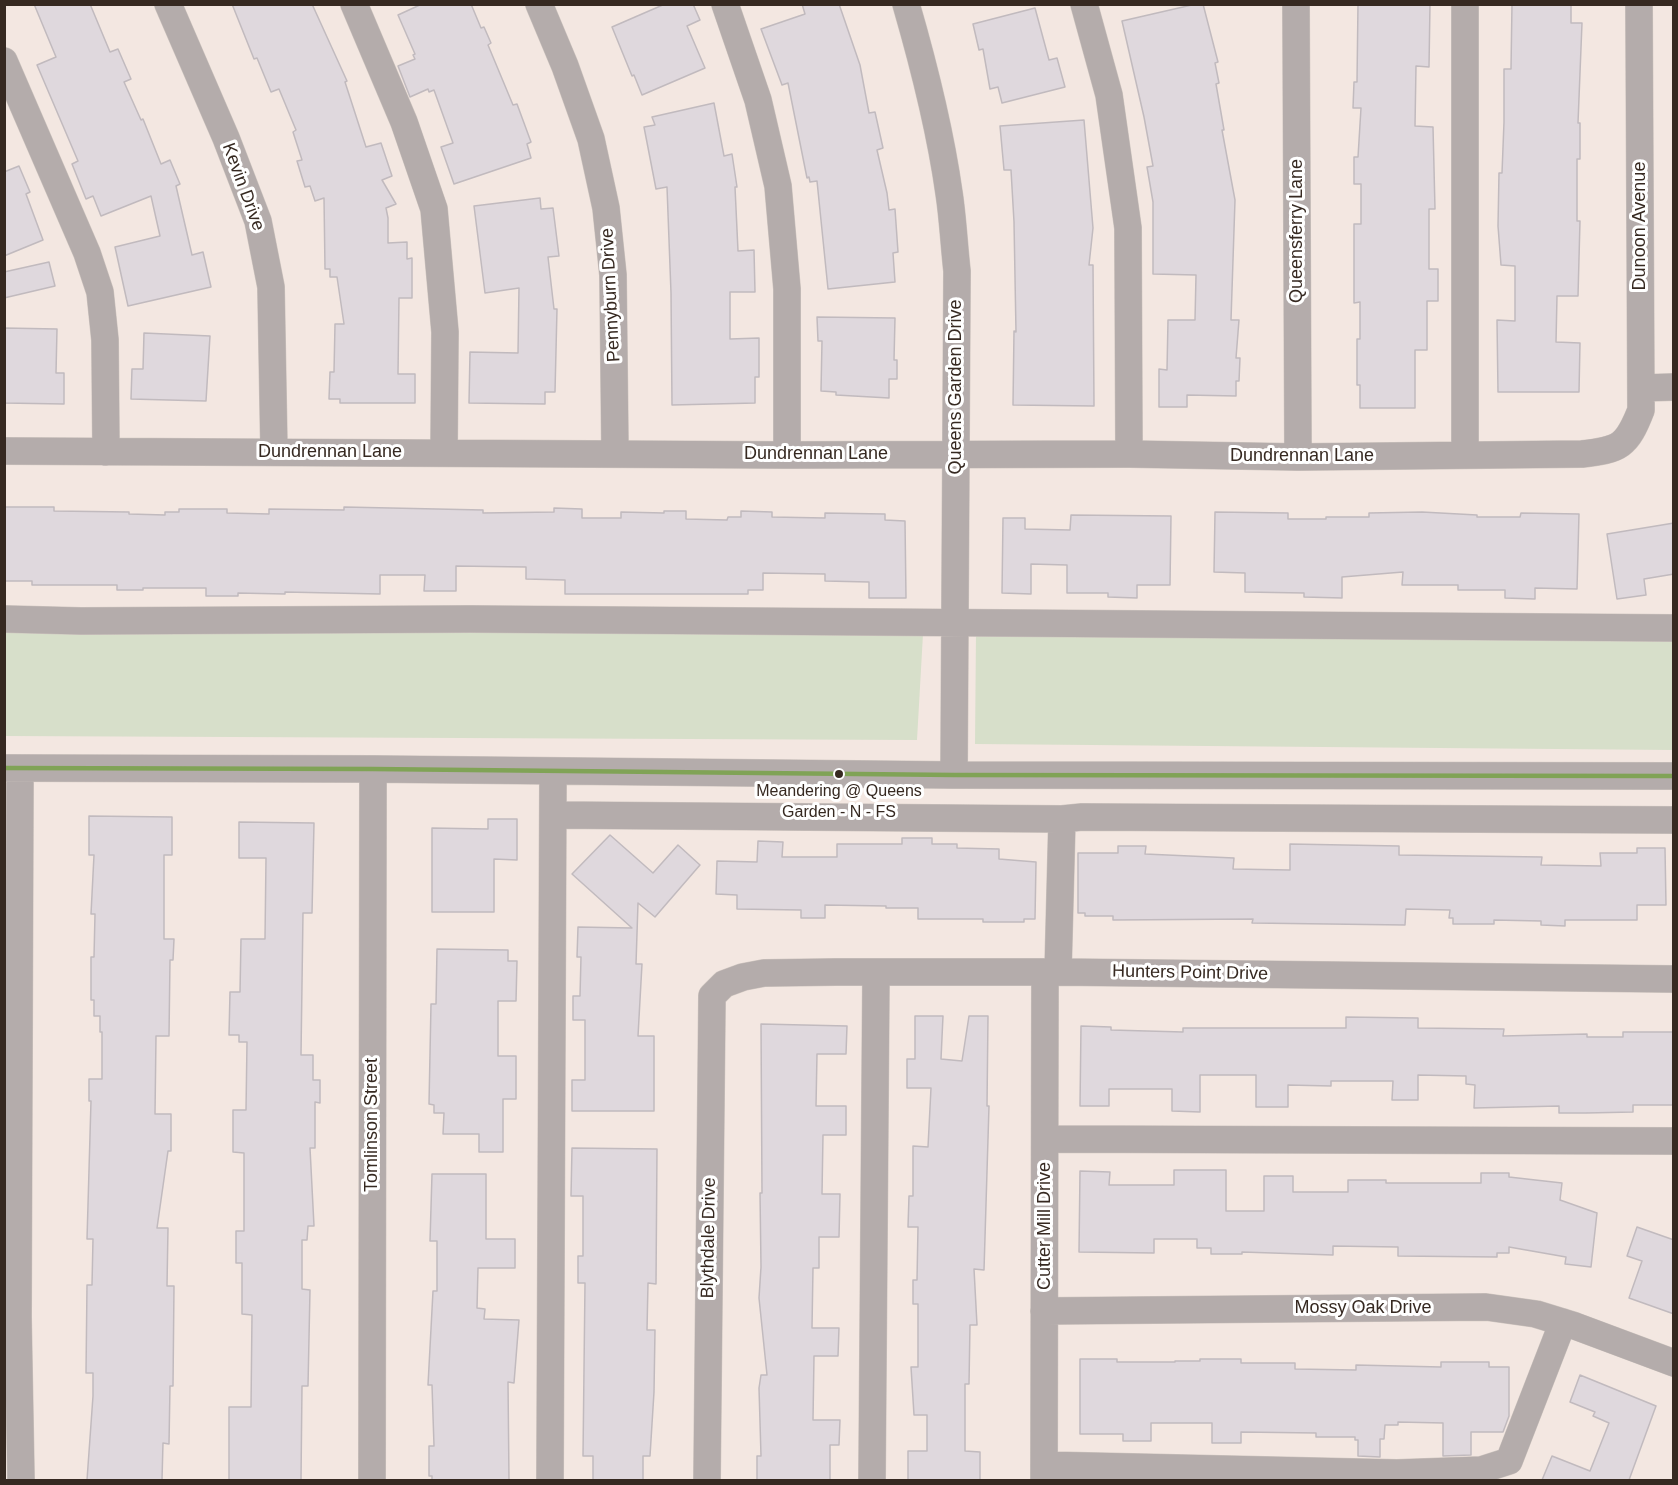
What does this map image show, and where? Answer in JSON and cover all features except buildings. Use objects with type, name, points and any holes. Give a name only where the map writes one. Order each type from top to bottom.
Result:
[{"type":"street","name":"Kevin Drive","points":[[168,4],[226,138],[258,221],[271,287],[274,452]]},
{"type":"street","points":[[354,4],[404,122],[434,209],[445,332],[444,452]]},
{"type":"street","name":"Pennyburn Drive","points":[[539,4],[565,66],[591,139],[606,208],[614,275],[615,453]]},
{"type":"street","points":[[725,4],[758,100],[778,186],[787,289],[787,455]]},
{"type":"street","name":"Queens Garden Drive","points":[[906,4],[925,68],[949,193],[957,271],[954,775]]},
{"type":"street","points":[[1083,4],[1109,95],[1128,228],[1129,454]]},
{"type":"street","name":"Queensferry Lane","points":[[1296,4],[1298,457]]},
{"type":"street","points":[[1465,4],[1465,455]]},
{"type":"street","name":"Dunoon Avenue","points":[[1625,443],[1641,410],[1639,4]]},
{"type":"street","points":[[4,61],[87,253],[100,292],[105,340],[106,452]]},
{"type":"street","points":[[1641,388],[1674,387]]},
{"type":"street","name":"Dundrennan Lane","points":[[4,451],[787,455],[1129,454],[1298,457],[1582,454],[1606,452],[1625,443]]},
{"type":"street","points":[[4,619],[81,621],[470,619],[1674,628]]},
{"type":"street","points":[[21,1480],[11,1317],[12,769],[373,769],[954,775],[1674,776]]},
{"type":"street","name":"Tomlinson Street","points":[[372,1480],[373,769]]},
{"type":"street","points":[[550,1480],[553,771]]},
{"type":"street","points":[[553,815],[1674,820]]},
{"type":"street","name":"Cutter Mill Drive","points":[[1044,1473],[1045,1140],[1051,972],[1062,819]]},
{"type":"street","points":[[872,1480],[876,972]]},
{"type":"street","name":"Hunters Point Drive","points":[[712,996],[724,984],[743,977],[764,974],[876,972],[1674,980]]},
{"type":"street","name":"Blythdale Drive","points":[[707,1480],[712,996]]},
{"type":"street","points":[[1045,1140],[1674,1142]]},
{"type":"street","name":"Mossy Oak Drive","points":[[1044,1311],[1486,1308],[1536,1314],[1674,1363]]},
{"type":"street","points":[[1044,1473],[1397,1473],[1481,1470],[1509,1461],[1563,1322]]},
{"type":"green space","points":[[5,631],[923,634],[917,740],[5,736]]},
{"type":"green space","points":[[976,633],[1673,638],[1673,750],[975,744]]},
{"type":"transit line","points":[[4,768],[954,775],[1674,776]]},
{"type":"place","name":"Meandering @ Queens Garden - N - FS","points":[[839,774]]}]
